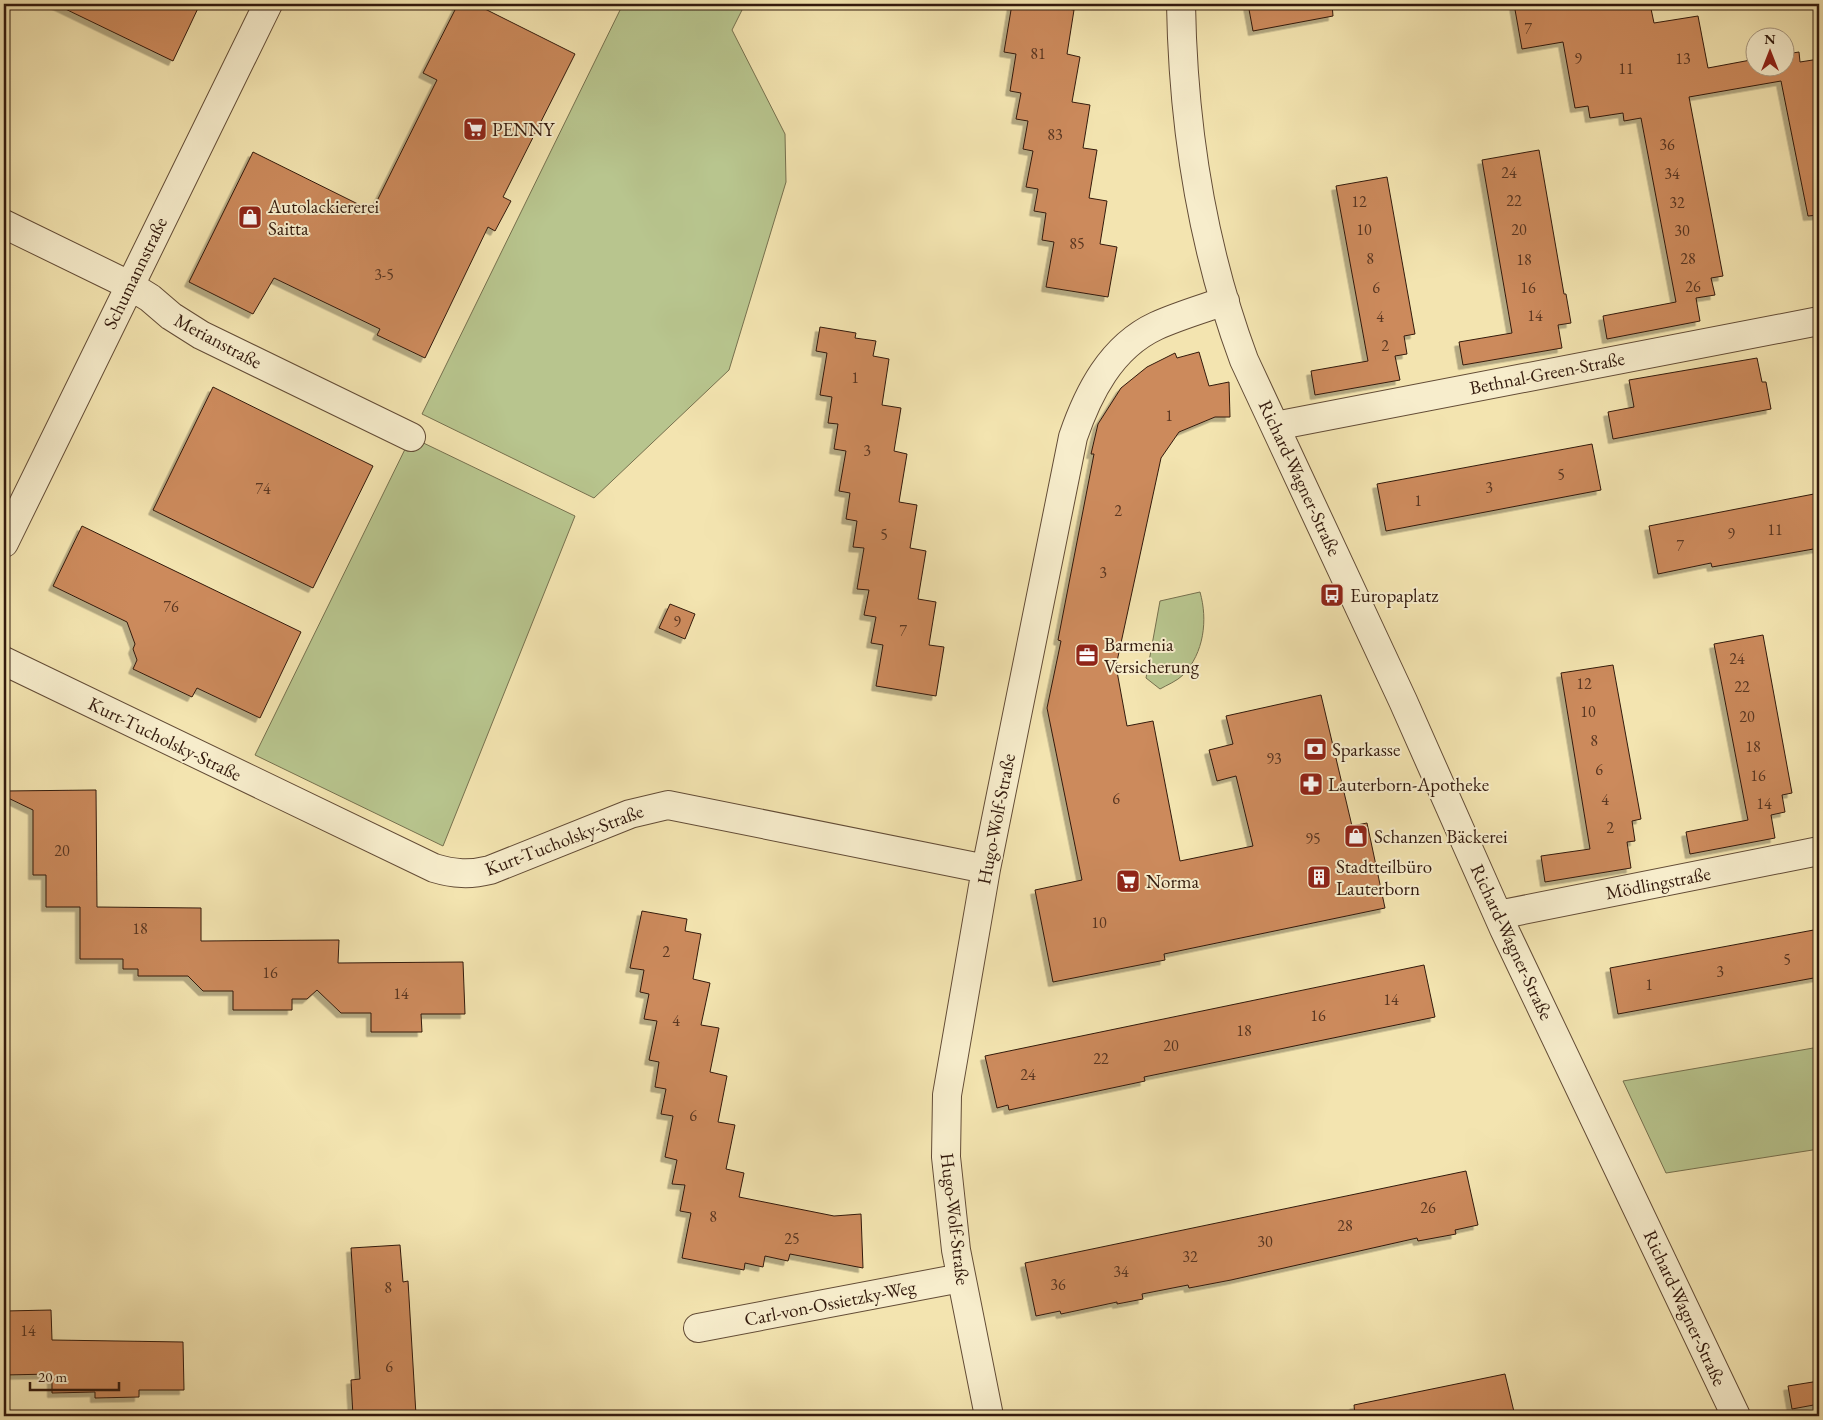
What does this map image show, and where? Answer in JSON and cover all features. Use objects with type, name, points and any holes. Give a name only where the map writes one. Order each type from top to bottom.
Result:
[{"type":"street","name":"Schumannstraße","points":[[4,544],[268,4]]},
{"type":"street","name":"Richard-Wagner-Straße","points":[[1181,4],[1182,59],[1186,113],[1208,233],[1225,301],[1244,360],[1407,710],[1498,915],[1736,1416]]},
{"type":"street","name":"Merianstraße","points":[[4,224],[129,285],[150,298],[171,316],[201,335],[411,437]]},
{"type":"street","name":"Hugo-Wolf-Straße","points":[[989,1416],[962,1278],[949,1195],[946,1157],[947,1095],[986,869],[1073,437],[1084,404],[1108,366],[1123,349],[1136,338],[1162,323],[1225,301]]},
{"type":"street","name":"Bethnal-Green-Straße","points":[[1275,426],[1819,321]]},
{"type":"street","name":"Kurt-Tucholsky-Straße","points":[[4,661],[400,852],[434,868],[451,873],[472,874],[490,870],[630,814],[668,805],[986,869]]},
{"type":"street","name":"Mödlingstraße","points":[[1498,915],[1819,852]]},
{"type":"street","name":"Carl-von-Ossietzky-Weg","points":[[698,1328],[962,1278]]},
{"type":"green space","points":[[623,4],[745,4],[732,30],[785,134],[786,182],[729,370],[594,498],[422,414]]},
{"type":"green space","points":[[411,437],[575,516],[443,846],[255,755]]},
{"type":"green space","points":[[1200,592],[1204,625],[1196,657],[1183,675],[1160,689],[1146,678],[1160,601]]},
{"type":"green space","points":[[1819,1047],[1819,1149],[1666,1173],[1623,1081]]},
{"type":"building","points":[[55,4],[200,4],[173,61]]},
{"type":"building","points":[[458,4],[475,4],[575,54],[503,197],[511,201],[495,231],[488,227],[425,358],[377,335],[380,329],[274,278],[253,314],[189,282],[253,152],[372,211],[437,80],[423,73]]},
{"type":"building","points":[[1012,4],[1054,4],[1054,7],[1074,10],[1067,54],[1080,57],[1072,102],[1090,105],[1083,148],[1097,150],[1089,198],[1107,201],[1100,244],[1117,247],[1108,297],[1046,287],[1054,242],[1042,240],[1046,213],[1034,211],[1038,189],[1026,187],[1033,151],[1023,149],[1028,121],[1016,119],[1021,93],[1010,91],[1016,54],[1004,52]]},
{"type":"building","points":[[1248,4],[1332,4],[1333,16],[1253,31]]},
{"type":"building","points":[[1514,4],[1603,4],[1604,8],[1631,4],[1650,4],[1654,23],[1698,16],[1708,68],[1746,61],[1746,78],[1796,78],[1796,52],[1799,52],[1800,62],[1819,59],[1819,215],[1808,216],[1781,81],[1689,97],[1723,276],[1711,278],[1715,295],[1696,298],[1700,321],[1607,339],[1603,316],[1676,302],[1641,118],[1624,121],[1623,113],[1590,118],[1588,106],[1575,108],[1563,42],[1522,49]]},
{"type":"building","points":[[1539,150],[1564,294],[1566,294],[1571,323],[1558,325],[1562,348],[1463,365],[1459,342],[1512,333],[1482,160]]},
{"type":"building","points":[[1387,177],[1415,334],[1404,336],[1407,354],[1395,356],[1400,380],[1315,395],[1311,371],[1368,361],[1336,186]]},
{"type":"building","points":[[820,327],[856,333],[855,338],[876,341],[873,356],[889,359],[882,405],[901,408],[894,451],[907,454],[899,502],[917,505],[910,548],[926,551],[918,599],[936,602],[929,645],[944,647],[936,696],[876,686],[883,645],[871,643],[876,617],[864,615],[869,590],[857,589],[864,548],[853,547],[857,521],[846,519],[850,493],[839,491],[846,451],[834,449],[838,424],[828,423],[832,397],[820,395],[827,353],[816,351]]},
{"type":"building","points":[[1199,352],[1209,386],[1229,382],[1230,417],[1215,417],[1179,432],[1161,458],[1116,666],[1127,726],[1153,721],[1180,861],[1253,846],[1236,776],[1217,781],[1209,750],[1233,744],[1226,716],[1321,695],[1352,826],[1367,823],[1385,908],[1164,954],[1165,960],[1053,982],[1035,890],[1082,880],[1047,708],[1061,641],[1058,640],[1094,454],[1091,454],[1098,424],[1121,388],[1147,367],[1175,353],[1177,358]]},
{"type":"building","points":[[1757,358],[1762,382],[1766,382],[1771,409],[1613,439],[1608,412],[1634,407],[1629,380]]},
{"type":"building","points":[[213,387],[373,466],[313,588],[153,510]]},
{"type":"building","points":[[1592,444],[1601,490],[1386,531],[1377,484]]},
{"type":"building","points":[[1819,493],[1819,548],[1712,567],[1711,563],[1658,574],[1649,526]]},
{"type":"building","points":[[82,526],[301,632],[260,718],[197,688],[192,697],[133,669],[137,660],[133,649],[135,644],[127,622],[53,586]]},
{"type":"building","points":[[670,604],[695,614],[685,639],[659,628]]},
{"type":"building","points":[[1763,635],[1792,793],[1782,795],[1785,812],[1771,815],[1775,838],[1690,854],[1686,832],[1748,820],[1714,644]]},
{"type":"building","points":[[1613,665],[1641,819],[1632,821],[1635,841],[1627,842],[1631,868],[1545,882],[1541,856],[1590,849],[1561,673]]},
{"type":"building","points":[[96,790],[97,907],[201,908],[201,941],[339,940],[338,963],[463,962],[465,1014],[421,1014],[422,1032],[371,1032],[371,1013],[341,1013],[317,990],[307,999],[292,999],[292,1010],[233,1010],[233,991],[203,991],[188,976],[138,976],[138,969],[123,969],[123,959],[80,959],[80,907],[46,907],[46,875],[33,875],[33,810],[4,796],[4,791]]},
{"type":"building","points":[[642,911],[687,919],[685,931],[701,934],[693,979],[710,983],[701,1025],[719,1028],[710,1072],[727,1076],[718,1122],[735,1125],[726,1169],[744,1173],[739,1197],[834,1216],[861,1214],[863,1268],[790,1254],[788,1261],[765,1256],[763,1267],[745,1263],[744,1270],[682,1258],[691,1213],[680,1211],[685,1185],[672,1184],[677,1160],[665,1157],[673,1116],[661,1114],[666,1089],[655,1087],[659,1062],[649,1060],[657,1021],[644,1019],[649,994],[640,992],[644,970],[630,968]]},
{"type":"building","points":[[1819,929],[1819,977],[1618,1014],[1610,968]]},
{"type":"building","points":[[1424,965],[1435,1017],[1144,1077],[1145,1081],[1009,1110],[1008,1105],[997,1108],[985,1056]]},
{"type":"building","points":[[1466,1171],[1478,1225],[1455,1230],[1456,1234],[1418,1241],[1417,1238],[1231,1280],[1189,1288],[1188,1285],[1142,1294],[1143,1299],[1117,1304],[1117,1302],[1061,1314],[1060,1311],[1036,1316],[1025,1263]]},
{"type":"building","points":[[400,1245],[403,1282],[408,1281],[416,1415],[353,1416],[351,1380],[360,1379],[351,1248]]},
{"type":"building","points":[[51,1310],[52,1340],[183,1342],[184,1390],[139,1390],[139,1397],[95,1398],[95,1392],[52,1393],[52,1374],[4,1375],[5,1311]]},
{"type":"building","points":[[1505,1374],[1515,1416],[1355,1416],[1354,1405]]},
{"type":"building","points":[[1819,1381],[1819,1404],[1792,1409],[1788,1386]]},
{"type":"place","name":"PENNY","points":[[475,129]]},
{"type":"place","name":"Autolackiererei Saitta","points":[[250,217]]},
{"type":"place","name":"Europaplatz","points":[[1332,595]]},
{"type":"place","name":"Barmenia Versicherung","points":[[1087,655]]},
{"type":"place","name":"Sparkasse","points":[[1315,749]]},
{"type":"place","name":"Lauterborn-Apotheke","points":[[1311,784]]},
{"type":"place","name":"Schanzen Bäckerei","points":[[1356,836]]},
{"type":"place","name":"Stadtteilbüro Lauterborn","points":[[1319,877]]},
{"type":"place","name":"Norma","points":[[1128,881]]}]
